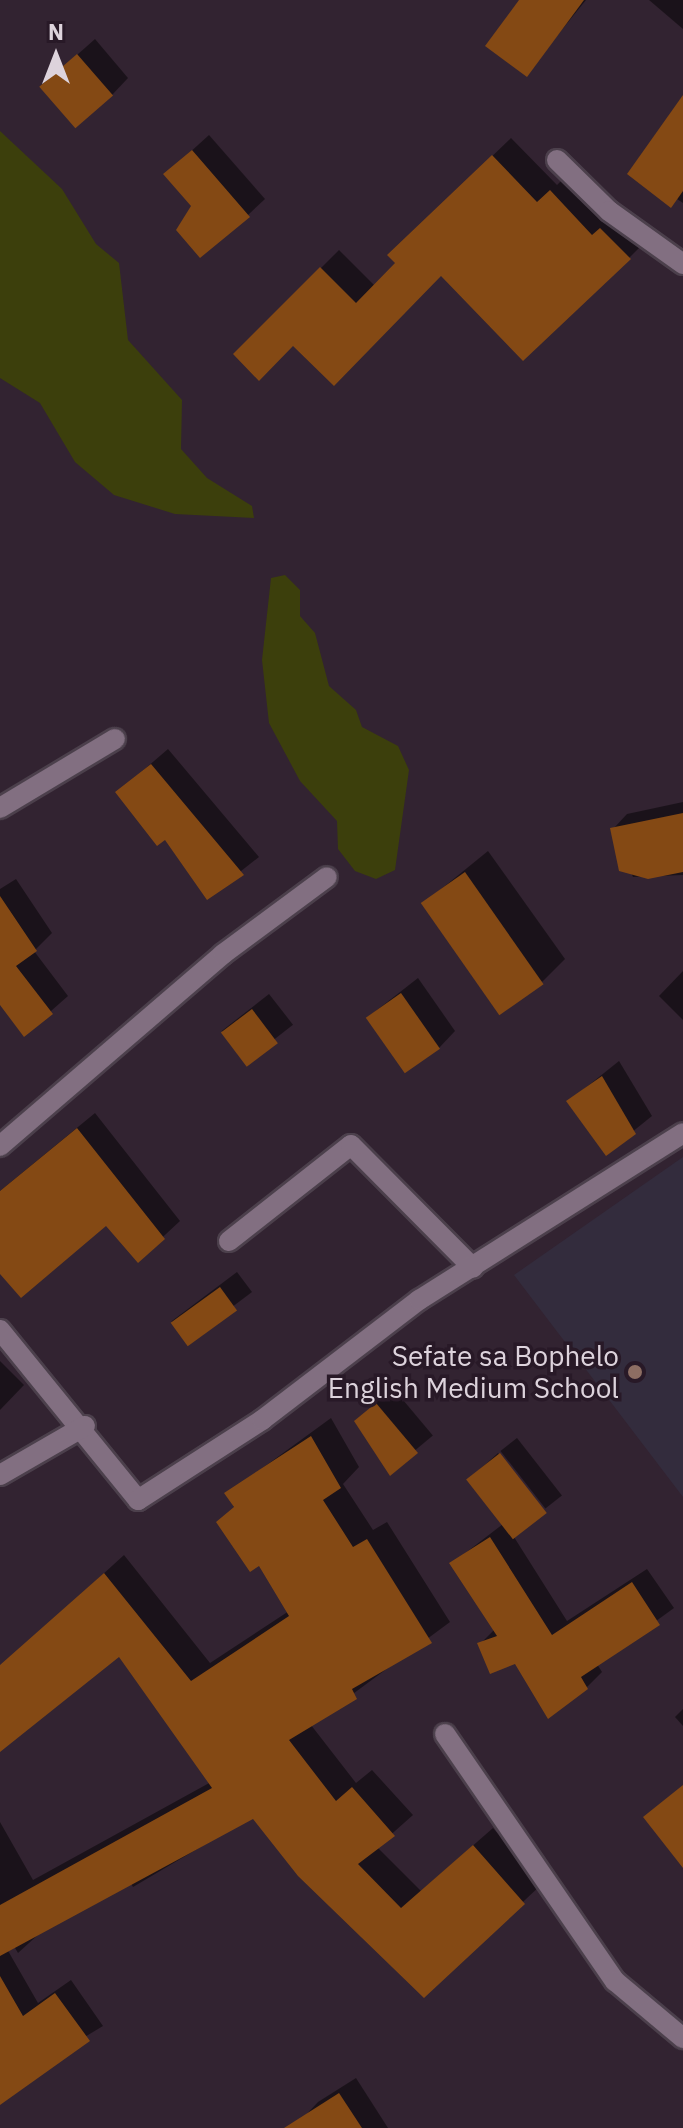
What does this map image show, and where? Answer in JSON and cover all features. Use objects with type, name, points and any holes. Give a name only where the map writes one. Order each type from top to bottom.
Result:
[{"type":"street","points":[[557,160],[609,211],[683,264]]},
{"type":"street","points":[[0,808],[115,739]]},
{"type":"street","points":[[0,1146],[223,954],[327,877]]},
{"type":"street","points":[[0,1330],[85,1426],[138,1500],[473,1268],[683,1133]]},
{"type":"street","points":[[229,1241],[351,1145],[473,1268]]},
{"type":"street","points":[[0,1475],[85,1426]]},
{"type":"street","points":[[445,1734],[615,1981],[683,2038]]},
{"type":"shaded area","points":[[0,131],[62,189],[96,244],[119,263],[128,340],[182,400],[181,449],[207,478],[252,506],[254,518],[175,514],[114,495],[75,462],[40,403],[0,378]]},
{"type":"shaded area","points":[[285,575],[300,590],[300,616],[315,633],[329,686],[356,710],[362,727],[398,746],[409,770],[395,870],[376,879],[355,871],[338,849],[337,821],[300,781],[269,723],[262,660],[271,578]]},
{"type":"shaded area","name":"Sefate sa Bophelo English Medium School","points":[[683,1157],[683,1497],[514,1275]]},
{"type":"building","points":[[519,0],[584,0],[527,77],[485,46]]},
{"type":"building","points":[[77,54],[113,96],[75,128],[39,87]]},
{"type":"building","points":[[683,95],[683,191],[671,208],[627,174]]},
{"type":"building","points":[[192,150],[250,217],[200,258],[176,230],[191,206],[163,174]]},
{"type":"building","points":[[492,155],[537,202],[550,190],[592,235],[600,228],[631,259],[523,361],[441,276],[334,386],[293,346],[259,381],[233,354],[320,267],[356,303],[395,263],[387,255]]},
{"type":"building","points":[[151,764],[244,875],[207,900],[165,840],[157,846],[115,792]]},
{"type":"building","points":[[683,813],[683,872],[648,879],[619,871],[610,828]]},
{"type":"building","points":[[465,872],[544,984],[499,1015],[421,903]]},
{"type":"building","points":[[0,896],[37,951],[16,966],[53,1014],[24,1037],[0,1005]]},
{"type":"building","points":[[401,993],[440,1049],[405,1073],[366,1018]]},
{"type":"building","points":[[252,1009],[278,1043],[247,1067],[221,1032]]},
{"type":"building","points":[[602,1076],[636,1134],[606,1156],[566,1101]]},
{"type":"building","points":[[77,1128],[165,1239],[138,1263],[106,1226],[21,1298],[0,1274],[0,1191]]},
{"type":"building","points":[[220,1287],[237,1310],[188,1346],[171,1323]]},
{"type":"building","points":[[376,1403],[418,1453],[390,1476],[354,1421]]},
{"type":"building","points":[[311,1436],[341,1488],[323,1500],[353,1547],[367,1539],[432,1643],[352,1689],[357,1699],[289,1740],[336,1801],[352,1787],[395,1836],[358,1864],[401,1908],[473,1845],[525,1904],[424,1998],[298,1876],[253,1819],[0,1956],[0,1905],[212,1788],[119,1657],[0,1752],[0,1665],[104,1573],[191,1681],[289,1616],[259,1566],[250,1572],[216,1522],[234,1507],[224,1493]]},
{"type":"building","points":[[500,1453],[547,1513],[513,1539],[466,1479]]},
{"type":"building","points":[[490,1537],[552,1635],[632,1582],[660,1625],[581,1677],[588,1689],[548,1719],[515,1664],[490,1674],[477,1643],[497,1636],[449,1563]]},
{"type":"building","points":[[683,1785],[683,1868],[643,1817]]},
{"type":"building","points":[[0,1976],[23,2016],[55,1993],[90,2041],[0,2105]]},
{"type":"building","points":[[339,2093],[362,2128],[284,2128]]},
{"type":"place","name":"Sefate sa Bophelo English Medium School","points":[[635,1372]]}]
